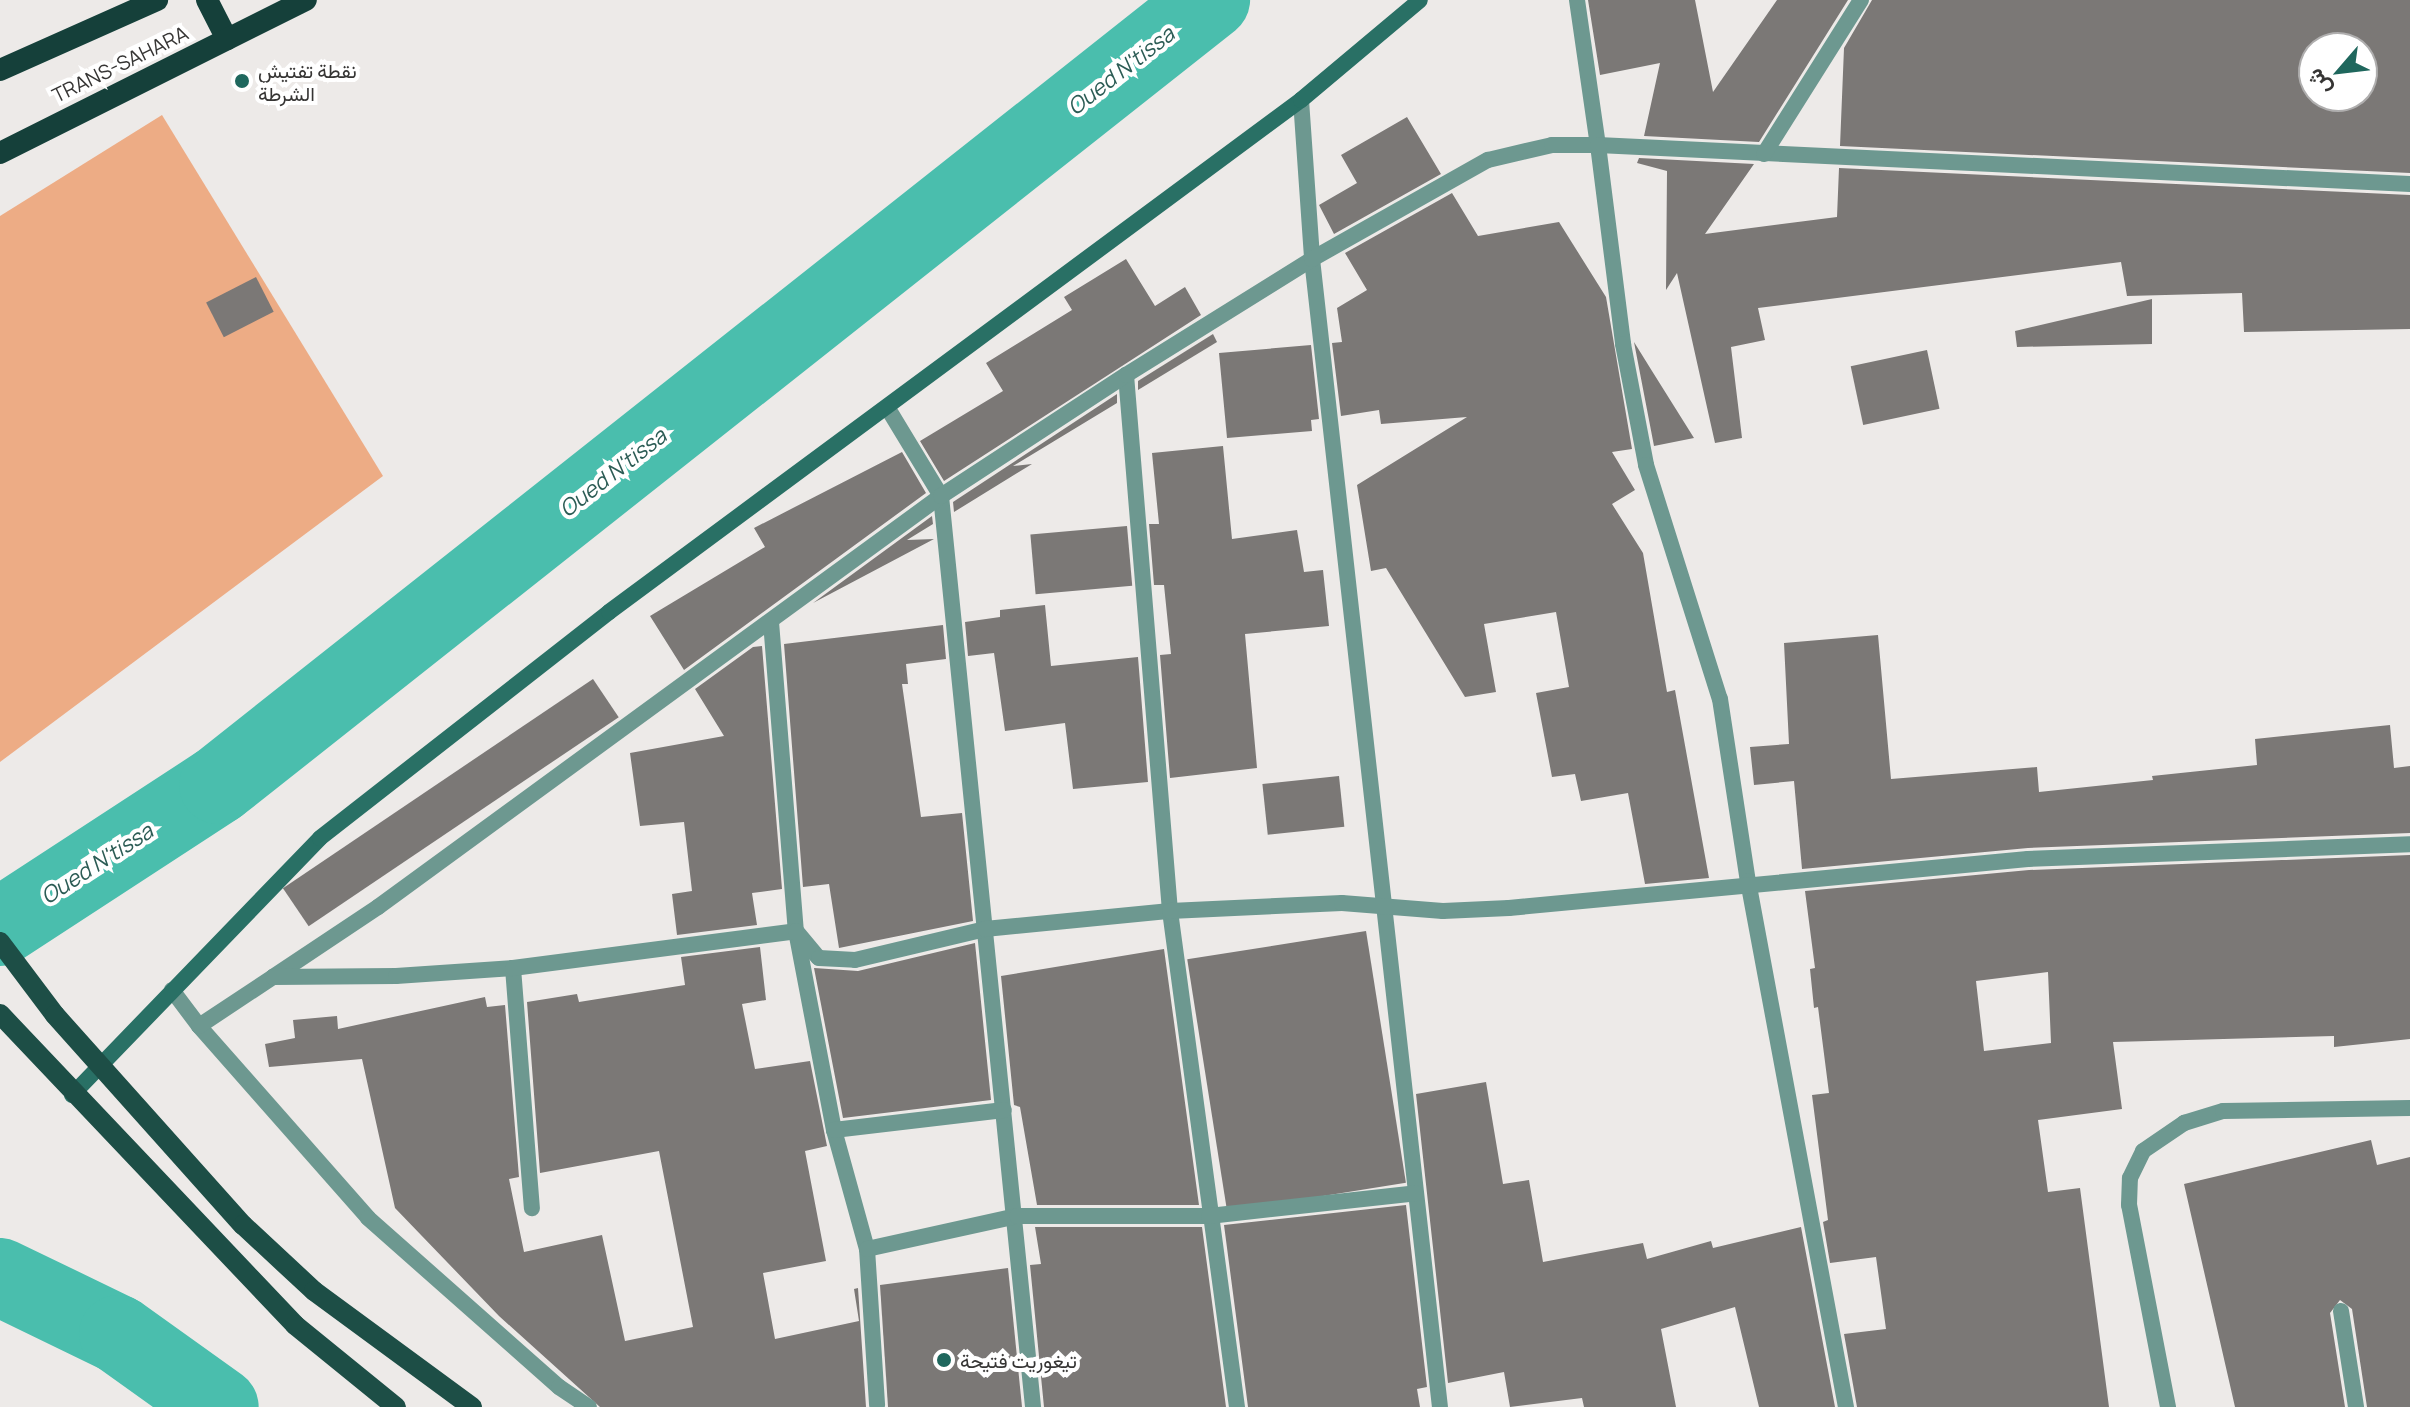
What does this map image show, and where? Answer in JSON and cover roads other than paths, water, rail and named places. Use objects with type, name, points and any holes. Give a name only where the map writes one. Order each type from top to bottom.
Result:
[{"type":"highway","name":"TRANS-SAHARA","points":[[1,69],[157,0]]},
{"type":"highway","points":[[207,0],[227,39]]},
{"type":"highway","name":"TRANS-SAHARA","points":[[0,153],[306,0]]},
{"type":"main road","points":[[72,1095],[320,838],[609,612],[1301,100],[1420,0]]},
{"type":"main road","points":[[0,942],[55,1015],[243,1225],[314,1291],[472,1407]]},
{"type":"main road","points":[[0,1014],[22,1043],[295,1325],[396,1407]]},
{"type":"street","points":[[1577,0],[1623,344],[1646,465],[1720,699],[1748,881],[1846,1407]]},
{"type":"street","points":[[1764,154],[1861,0]]},
{"type":"street","points":[[1301,100],[1312,259],[1440,1407]]},
{"type":"street","points":[[199,1026],[378,907],[941,496],[1312,259],[1488,160],[1552,145],[1598,145],[2410,184]]},
{"type":"street","points":[[1126,375],[1170,911],[1237,1407]]},
{"type":"street","points":[[887,407],[941,496],[1017,1216],[1033,1407]]},
{"type":"street","points":[[771,622],[796,931],[834,1130],[867,1249],[877,1405]]},
{"type":"street","points":[[796,931],[819,958],[855,960],[985,929],[1170,911],[1383,905],[1443,911],[1509,908],[1748,881],[2028,859],[2410,844]]},
{"type":"street","points":[[273,977],[396,976],[513,968],[796,931]]},
{"type":"street","points":[[513,968],[532,1208]]},
{"type":"street","points":[[172,990],[199,1026],[368,1218],[559,1387],[589,1407]]},
{"type":"street","points":[[2168,1407],[2129,1205],[2130,1178],[2143,1151],[2184,1123],[2223,1111],[2410,1108]]},
{"type":"street","points":[[834,1130],[1004,1110]]},
{"type":"street","points":[[867,1249],[1017,1216],[1209,1216],[1416,1193]]},
{"type":"street","points":[[2341,1311],[2356,1407]]},
{"type":"waterway","name":"Oued N'tissa","points":[[0,927],[218,785],[1211,0]]},
{"type":"waterway","points":[[0,1277],[118,1334],[220,1407]]},
{"type":"place","name":"نقطة تفتيش الشرطة","points":[[242,81]]},
{"type":"place","name":"تيغوريت فتيحة","points":[[944,1360]]}]
